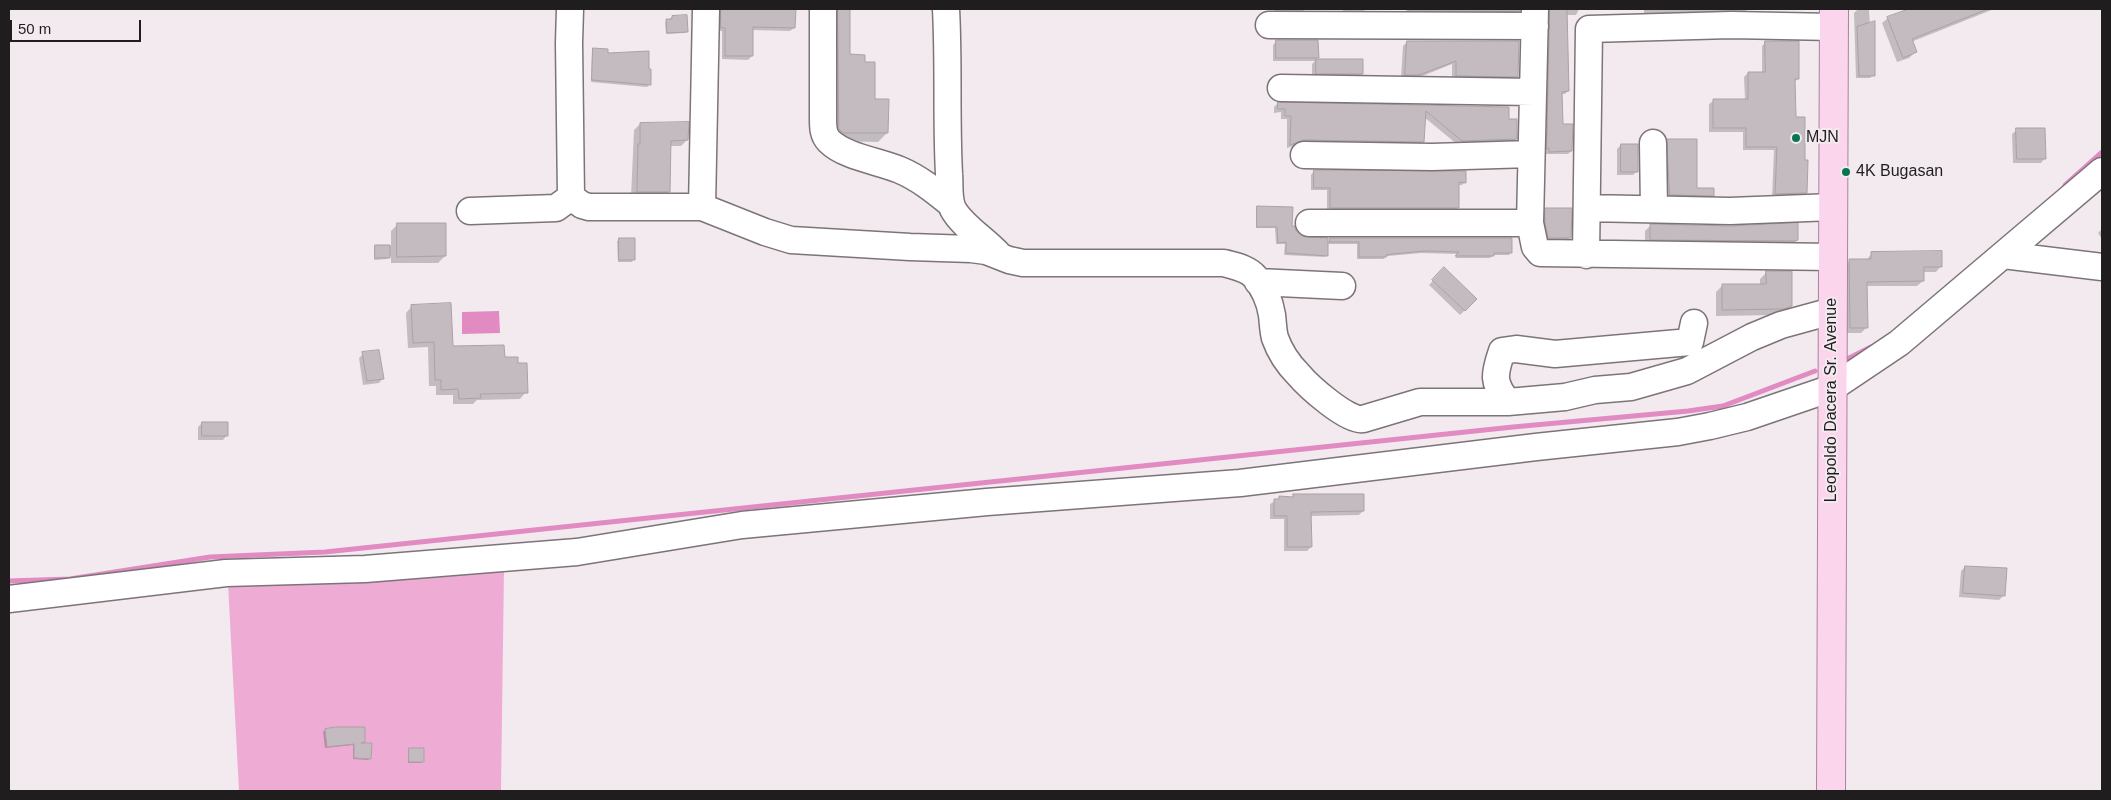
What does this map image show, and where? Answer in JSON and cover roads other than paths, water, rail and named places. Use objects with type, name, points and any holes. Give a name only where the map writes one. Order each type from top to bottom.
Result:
[{"type":"main road","name":"Leopoldo Dacera Sr. Avenue","points":[[1831,791],[1834,18]]},
{"type":"street","points":[[570,9],[571,197],[582,206],[589,208],[702,208],[791,240],[972,249],[1023,263],[1224,263],[1241,268],[1254,275],[1265,291],[1272,314],[1274,337],[1282,354],[1298,375],[1342,412],[1355,419],[1363,419],[1420,402],[1508,402],[1565,397],[1595,390],[1631,387],[1687,371],[1752,337],[1781,325],[1832,311]]},
{"type":"street","points":[[702,208],[706,9]]},
{"type":"street","points":[[823,9],[823,119],[827,140],[849,153],[902,171],[924,183],[951,204],[958,216],[989,243],[999,255]]},
{"type":"street","points":[[946,9],[949,59],[947,134],[951,204]]},
{"type":"street","points":[[1269,25],[1535,17],[1530,223],[1535,247],[1540,254],[1833,257]]},
{"type":"street","points":[[1586,255],[1589,29],[1731,25],[1834,18]]},
{"type":"street","points":[[1281,88],[1533,92]]},
{"type":"street","points":[[1653,143],[1654,209]]},
{"type":"street","points":[[1304,155],[1432,157],[1531,154]]},
{"type":"street","points":[[9,599],[226,574],[365,569],[577,552],[742,525],[986,502],[1250,482],[1536,447],[1678,432],[1710,426],[1747,417],[1832,388],[1899,343],[2102,171]]},
{"type":"street","points":[[470,211],[556,208],[571,197]]},
{"type":"street","points":[[1587,208],[1730,211],[1833,207]]},
{"type":"street","points":[[1309,223],[1530,223]]},
{"type":"street","points":[[2003,255],[2102,267]]},
{"type":"street","points":[[1258,282],[1342,286]]},
{"type":"street","points":[[1508,402],[1498,390],[1496,381],[1497,367],[1502,351],[1516,349],[1555,354],[1690,342],[1694,323]]},
{"type":"waterway","points":[[2065,185],[2102,152]]},
{"type":"waterway","points":[[1849,358],[1871,347]]},
{"type":"waterway","points":[[9,581],[70,579],[210,557],[325,552],[1513,427],[1688,411],[1723,406],[1815,371]]},
{"type":"place","name":"MJN","points":[[1796,138]]},
{"type":"place","name":"4K Bugasan","points":[[1846,172]]}]
